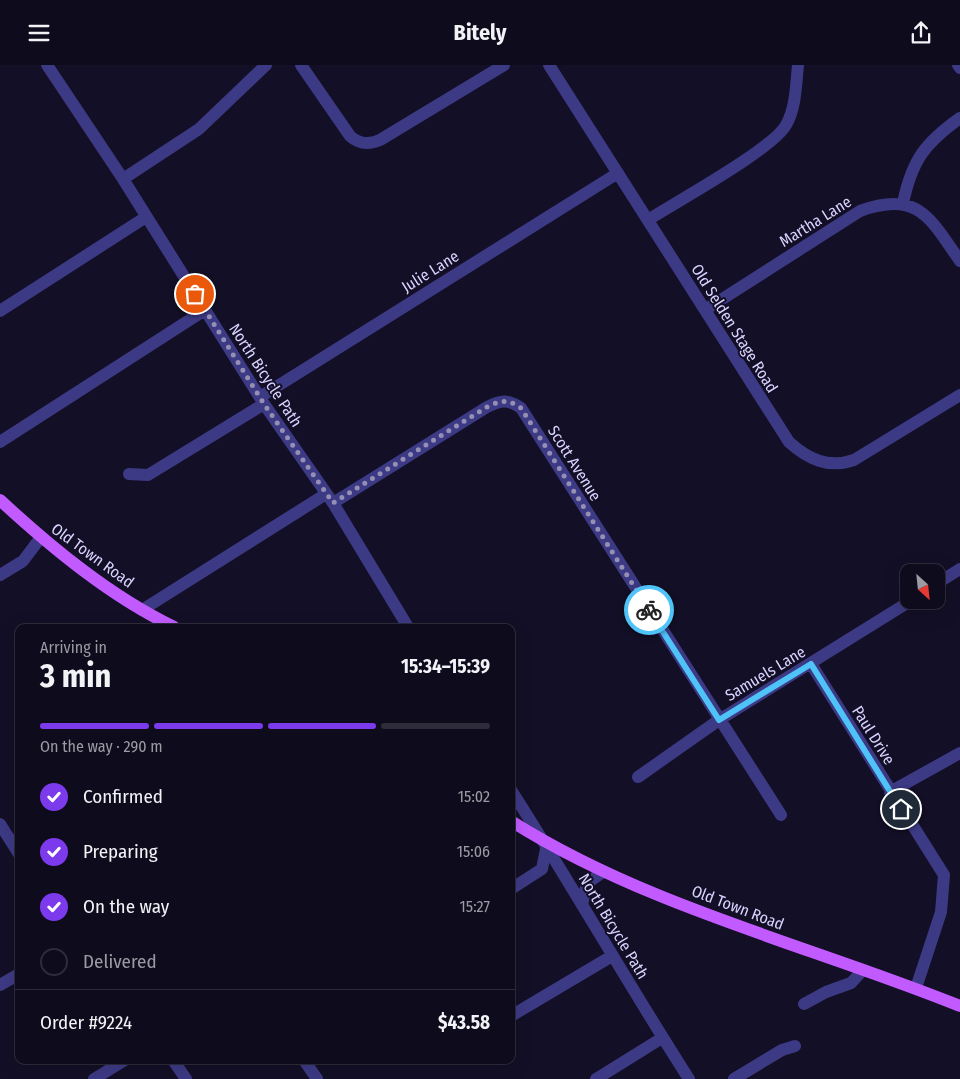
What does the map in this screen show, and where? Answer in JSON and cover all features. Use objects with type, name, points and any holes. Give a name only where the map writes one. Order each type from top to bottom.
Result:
[{"type":"main road","name":"Old Town Road","points":[[0,500],[41,537],[142,611],[168,624]]},
{"type":"main road","name":"Old Town Road","points":[[515,824],[547,844],[603,871],[772,938],[916,988],[960,1006]]},
{"type":"street","name":"North Bicycle Path","points":[[47,65],[123,179],[262,400],[330,498],[406,624]]},
{"type":"street","points":[[123,179],[199,129],[266,65]]},
{"type":"street","points":[[301,65],[350,135],[355,141],[366,144],[380,140],[504,65]]},
{"type":"street","name":"Old Selden Stage Road","points":[[549,65],[789,442],[802,454],[816,461],[842,464],[854,460],[960,395]]},
{"type":"street","points":[[648,220],[763,147],[784,129],[792,110],[798,65]]},
{"type":"street","points":[[960,118],[928,143],[920,154],[907,181],[903,203],[920,211],[934,224],[960,261]]},
{"type":"street","name":"Julie Lane","points":[[129,474],[148,475],[618,173]]},
{"type":"street","name":"Martha Lane","points":[[705,310],[860,211],[874,206],[903,203]]},
{"type":"street","points":[[0,311],[146,217]]},
{"type":"street","points":[[0,442],[205,310]]},
{"type":"street","name":"Scott Avenue","points":[[330,498],[487,407],[500,401],[512,401],[521,408],[719,720]]},
{"type":"street","points":[[142,611],[330,498]]},
{"type":"street","points":[[0,575],[23,561],[41,537]]},
{"type":"street","points":[[945,578],[960,569]]},
{"type":"street","name":"Samuels Lane","points":[[638,777],[719,720],[900,608]]},
{"type":"street","name":"Paul Drive","points":[[811,664],[944,875],[941,912],[916,988]]},
{"type":"street","points":[[719,720],[781,815]]},
{"type":"street","points":[[890,792],[960,753]]},
{"type":"street","name":"North Bicycle Path","points":[[515,800],[547,844],[612,956],[689,1079]]},
{"type":"street","points":[[0,824],[15,848]]},
{"type":"street","points":[[515,886],[542,869],[547,844]]},
{"type":"street","points":[[582,905],[587,883],[603,871]]},
{"type":"street","points":[[515,1014],[612,956]]},
{"type":"street","points":[[804,1004],[826,992],[851,983],[863,970]]},
{"type":"street","points":[[0,985],[15,976]]},
{"type":"street","points":[[596,1079],[662,1037]]},
{"type":"street","points":[[734,1079],[782,1049],[796,1046]]},
{"type":"street","points":[[94,1079],[118,1064]]},
{"type":"street","points":[[176,1064],[186,1079]]},
{"type":"street","points":[[307,1064],[317,1079]]},
{"type":"way so far","points":[[195,294],[264,404],[333,503],[487,407],[500,401],[512,401],[521,408],[649,610]]},
{"type":"route","points":[[649,610],[719,720],[811,664],[901,809]]}]
